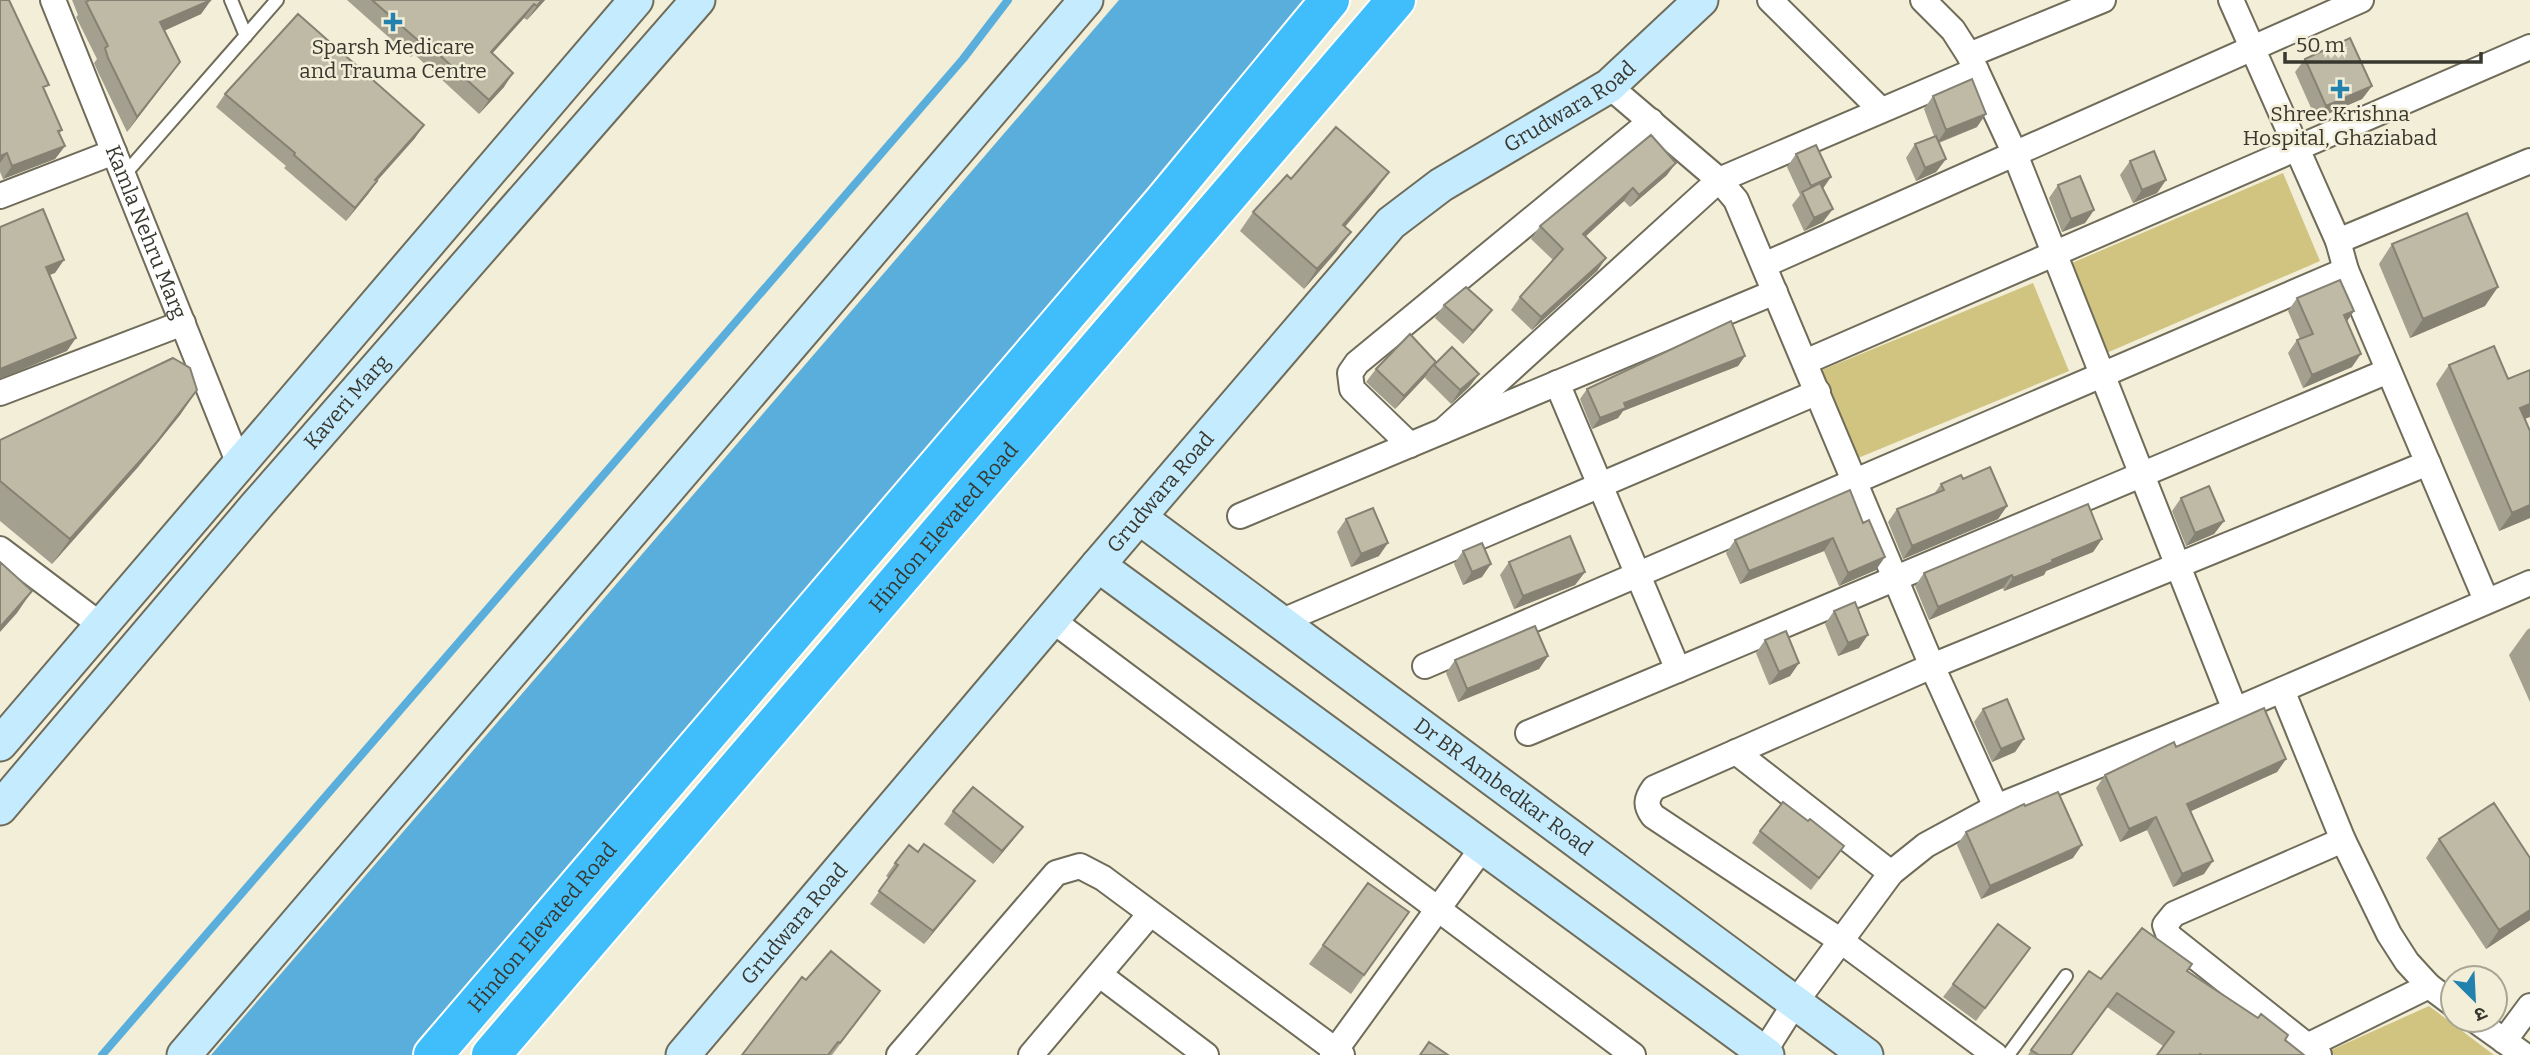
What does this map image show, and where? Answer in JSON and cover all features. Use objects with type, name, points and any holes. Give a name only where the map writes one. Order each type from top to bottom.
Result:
[{"type":"highway","name":"Hindon Elevated Road","points":[[433,1055],[1163,202],[1330,0]]},
{"type":"highway","name":"Hindon Elevated Road","points":[[491,1055],[1396,0]]},
{"type":"street","name":"Kamla Nehru Marg","points":[[53,0],[239,464]]},
{"type":"street","name":"Kaveri Marg","points":[[0,744],[636,0]]},
{"type":"street","name":"Kaveri Marg","points":[[0,808],[256,506],[698,0]]},
{"type":"street","points":[[184,1055],[1087,0]]},
{"type":"street","name":"Grudwara Road","points":[[683,1055],[1391,223],[1441,185],[1609,86],[1701,0]]},
{"type":"street","points":[[1770,0],[1880,109]]},
{"type":"street","points":[[1923,0],[1954,30],[1973,62],[2015,154],[2235,710]]},
{"type":"street","points":[[1443,431],[1719,180],[1880,109],[2104,0]]},
{"type":"street","points":[[2231,0],[2338,241],[2346,270],[2486,600]]},
{"type":"street","points":[[1764,265],[2361,0]]},
{"type":"street","points":[[1805,362],[2530,47]]},
{"type":"street","points":[[1609,86],[1719,180],[1736,200],[1932,666],[1996,807]]},
{"type":"street","points":[[1410,445],[1352,389],[1350,373],[1357,363],[1651,121]]},
{"type":"street","points":[[0,196],[114,152]]},
{"type":"street","points":[[2338,241],[2530,161]]},
{"type":"street","points":[[1425,666],[2346,270]]},
{"type":"street","points":[[1241,516],[1775,292]]},
{"type":"street","points":[[0,393],[183,323]]},
{"type":"street","points":[[1528,733],[2388,371]]},
{"type":"street","points":[[1556,383],[1678,670]]},
{"type":"street","points":[[1280,622],[1818,392]]},
{"type":"street","points":[[1995,1055],[1840,941],[1653,816],[1647,808],[1646,798],[1654,788],[1932,666],[2428,463]]},
{"type":"street","name":"Dr BR Ambedkar Road","points":[[1140,518],[1866,1055]]},
{"type":"street","points":[[0,549],[102,626]]},
{"type":"street","points":[[1098,565],[1764,1054],[1796,1003],[1891,873],[1926,845],[1996,807],[2235,710],[2530,583]]},
{"type":"street","points":[[1052,620],[1633,1055]]},
{"type":"street","points":[[2281,690],[2343,840],[2389,934],[2407,962],[2439,994]]},
{"type":"street","points":[[1735,752],[1891,873]]},
{"type":"street","points":[[2343,840],[2175,914],[2165,925],[2169,936],[2313,1051],[2429,986]]},
{"type":"street","points":[[899,1055],[1056,873],[1080,866],[1103,878],[1337,1053],[1483,847]]},
{"type":"street","points":[[1042,1051],[1150,914]]},
{"type":"street","points":[[1100,975],[1206,1055]]},
{"type":"street","points":[[2504,1041],[2530,1006]]},
{"type":"street","points":[[2494,1034],[2524,1055]]},
{"type":"lane","points":[[232,0],[246,36]]},
{"type":"lane","points":[[124,175],[277,0]]},
{"type":"lane","points":[[2008,1055],[2066,976]]},
{"type":"shaded area","points":[[2283,173],[2320,261],[2097,357],[2060,268]]},
{"type":"shaded area","points":[[2033,283],[2069,371],[1858,458],[1822,370]]},
{"type":"shaded area","points":[[2429,1006],[2439,1014],[2439,1034],[2466,1034],[2494,1055],[2334,1055],[2329,1051]]},
{"type":"water","points":[[1119,0],[1340,0],[430,1055],[211,1055]]},
{"type":"building","points":[[0,0],[9,0],[49,85],[43,87],[62,130],[58,131],[65,146],[12,166],[7,153],[0,156]]},
{"type":"building","points":[[211,0],[160,22],[180,62],[137,117],[108,58],[105,48],[108,46],[86,2]]},
{"type":"building","points":[[372,0],[542,0],[537,6],[534,4],[491,52],[513,73],[489,100],[423,40],[421,43]]},
{"type":"building","points":[[298,14],[424,125],[375,180],[377,181],[355,208],[225,94]]},
{"type":"building","points":[[2350,38],[2372,86],[2326,106],[2305,59]]},
{"type":"building","points":[[1972,79],[1986,114],[1946,130],[1933,96]]},
{"type":"building","points":[[1336,127],[1389,172],[1343,225],[1351,232],[1317,269],[1253,212],[1287,175],[1291,179]]},
{"type":"building","points":[[1651,135],[1676,163],[1639,195],[1633,188],[1583,234],[1606,258],[1541,317],[1520,297],[1563,249],[1540,226]]},
{"type":"building","points":[[1936,136],[1946,159],[1925,168],[1915,144]]},
{"type":"building","points":[[1816,145],[1831,177],[1811,186],[1796,154]]},
{"type":"building","points":[[2154,151],[2166,180],[2142,190],[2130,161]]},
{"type":"building","points":[[2080,176],[2094,210],[2071,219],[2058,185]]},
{"type":"building","points":[[1820,183],[1833,209],[1814,218],[1802,192]]},
{"type":"building","points":[[43,209],[64,260],[46,267],[76,338],[0,369],[0,227]]},
{"type":"building","points":[[2467,213],[2498,287],[2423,319],[2392,244]]},
{"type":"building","points":[[2340,280],[2354,311],[2344,315],[2361,354],[2312,375],[2297,340],[2313,334],[2297,298]]},
{"type":"building","points":[[1466,287],[1492,310],[1473,331],[1444,305]]},
{"type":"building","points":[[1731,321],[1745,356],[1624,403],[1626,408],[1600,418],[1587,389]]},
{"type":"building","points":[[1410,334],[1436,362],[1404,396],[1376,369]]},
{"type":"building","points":[[2494,346],[2508,379],[2530,370],[2530,404],[2520,408],[2530,431],[2530,505],[2512,513],[2449,365]]},
{"type":"building","points":[[1452,347],[1479,374],[1460,390],[1434,365]]},
{"type":"building","points":[[173,358],[190,368],[197,390],[156,443],[70,539],[0,481],[0,440]]},
{"type":"building","points":[[1990,467],[2007,506],[1912,546],[1897,509],[1944,490],[1941,484],[1961,475],[1963,479]]},
{"type":"building","points":[[2209,486],[2224,521],[2195,533],[2181,498]]},
{"type":"building","points":[[1850,490],[1863,523],[1869,520],[1885,557],[1848,573],[1833,538],[1749,571],[1735,540]]},
{"type":"building","points":[[2088,504],[2102,539],[2052,560],[2053,562],[2013,578],[2012,575],[1938,607],[1924,573]]},
{"type":"building","points":[[1373,508],[1388,543],[1361,554],[1346,519]]},
{"type":"building","points":[[1570,536],[1585,572],[1523,596],[1509,562]]},
{"type":"building","points":[[1482,543],[1491,564],[1472,572],[1463,551]]},
{"type":"building","points":[[0,562],[32,591],[0,627]]},
{"type":"building","points":[[1855,602],[1868,635],[1848,643],[1834,611]]},
{"type":"building","points":[[1535,626],[1548,656],[1467,689],[1455,660]]},
{"type":"building","points":[[1786,631],[1799,663],[1779,672],[1765,640]]},
{"type":"building","points":[[2007,699],[2024,739],[2001,749],[1983,709]]},
{"type":"building","points":[[2264,708],[2286,759],[2187,804],[2213,861],[2182,874],[2156,817],[2129,829],[2105,775],[2174,742],[2176,747]]},
{"type":"building","points":[[973,787],[1023,827],[1002,851],[953,811]]},
{"type":"building","points":[[2058,792],[2082,845],[1990,886],[1966,832],[2024,804],[2025,806]]},
{"type":"building","points":[[1783,802],[1844,846],[1819,878],[1760,831]]},
{"type":"building","points":[[2494,803],[2530,858],[2530,910],[2499,930],[2439,839]]},
{"type":"building","points":[[924,844],[975,881],[933,931],[879,891],[909,845],[918,852]]},
{"type":"building","points":[[1368,883],[1409,912],[1364,975],[1323,945]]},
{"type":"building","points":[[1998,924],[2030,948],[1985,1008],[1953,984]]},
{"type":"building","points":[[2142,928],[2192,964],[2187,971],[2258,1018],[2261,1014],[2288,1035],[2285,1040],[2304,1055],[2157,1055],[2174,1032],[2117,993],[2071,1055],[2039,1055],[2031,1050],[2089,971],[2101,979]]},
{"type":"building","points":[[831,951],[880,991],[840,1043],[838,1042],[828,1055],[742,1055],[802,977],[806,980]]},
{"type":"building","points":[[1429,1042],[1448,1055],[1420,1055]]},
{"type":"waterway","points":[[102,1055],[963,59],[1008,0]]},
{"type":"place","name":"Sparsh Medicare and Trauma Centre","points":[[393,22]]},
{"type":"place","name":"Shree Krishna Hospital, Ghaziabad","points":[[2340,89]]}]
